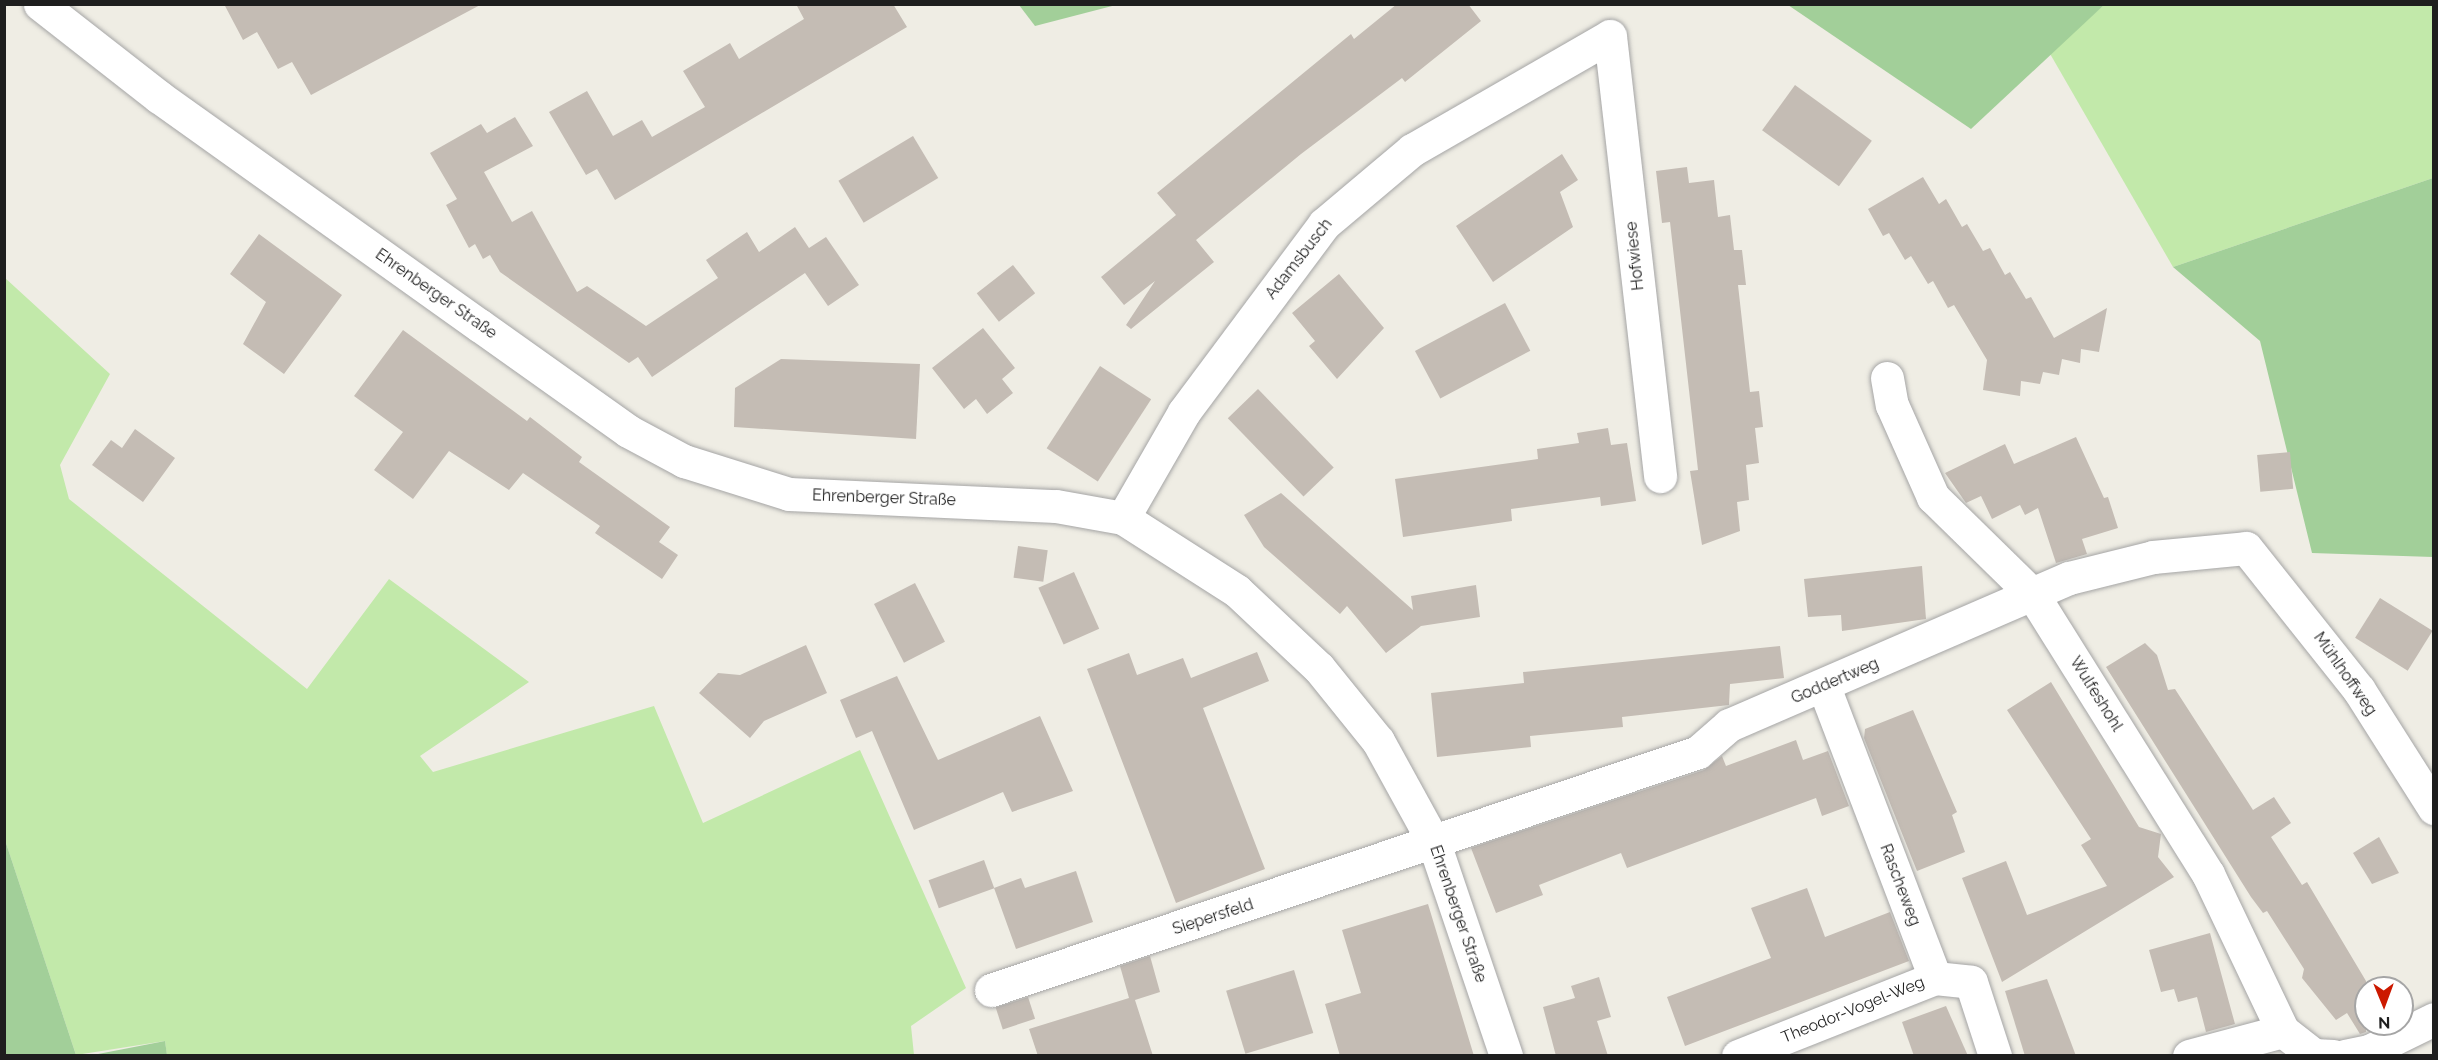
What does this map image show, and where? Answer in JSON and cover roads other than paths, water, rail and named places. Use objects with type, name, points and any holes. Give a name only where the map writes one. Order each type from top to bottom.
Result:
[{"type":"street","name":"Ehrenberger Straße","points":[[40,4],[159,97],[628,431],[684,461],[789,494],[1056,506],[1123,518],[1237,591],[1319,668],[1378,741],[1434,843],[1506,1056]]},
{"type":"street","name":"Adamsbusch","points":[[1123,518],[1184,412],[1324,224],[1412,150],[1610,36]]},
{"type":"street","name":"Hofwiese","points":[[1610,36],[1659,477]]},
{"type":"street","name":"Wulfeshohl","points":[[1887,378],[1892,405],[1933,497],[2033,595],[2208,874],[2283,1031]]},
{"type":"street","name":"Goddertweg","points":[[1434,843],[1698,752],[1729,725],[1824,687],[2069,578],[2153,557],[2246,548]]},
{"type":"street","name":"Mühlhoffweg","points":[[2246,548],[2359,690],[2433,808]]},
{"type":"street","name":"Rascheweg","points":[[1824,687],[1935,978]]},
{"type":"street","name":"Siepersfeld","points":[[991,990],[1434,843]]},
{"type":"street","points":[[1935,978],[1971,982],[1995,1056]]},
{"type":"street","name":"Theodor-Vogel-Weg","points":[[1738,1056],[1935,978]]},
{"type":"street","points":[[2345,1056],[2368,1051],[2433,1018]]},
{"type":"street","points":[[2189,1056],[2283,1031],[2314,1055],[2333,1056]]}]
